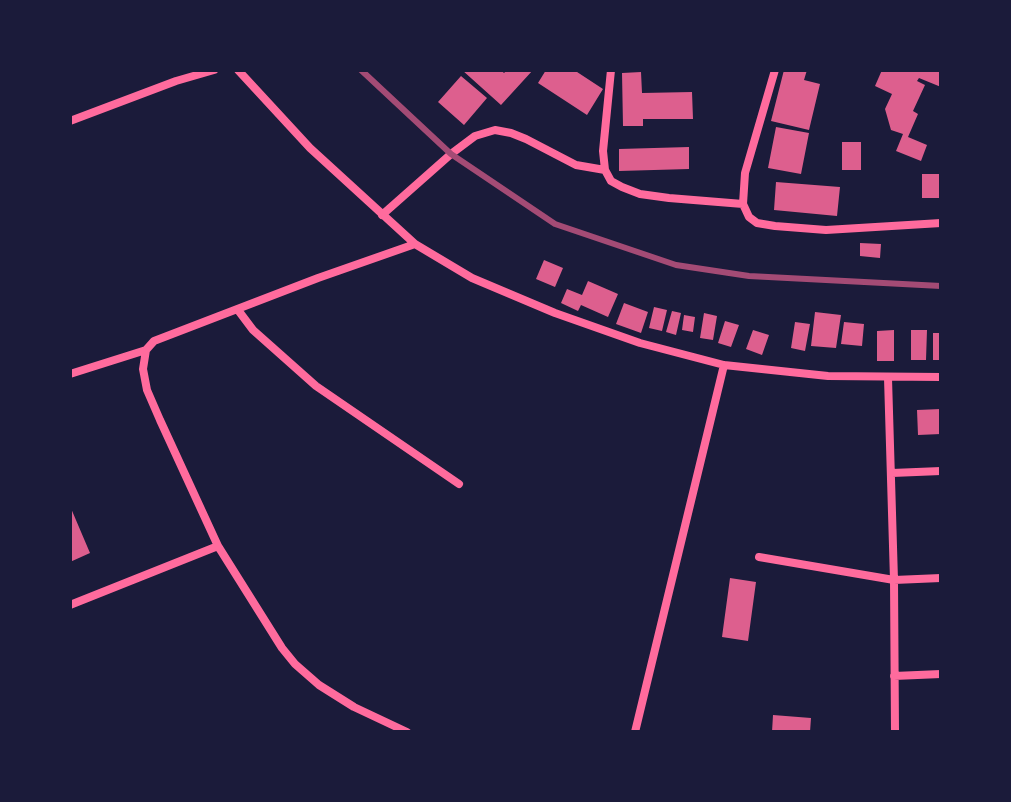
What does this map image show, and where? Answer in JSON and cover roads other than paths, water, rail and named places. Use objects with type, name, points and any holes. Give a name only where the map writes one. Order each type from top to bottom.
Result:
[{"type":"street","points":[[70,121],[214,70]]},
{"type":"street","points":[[238,70],[310,148],[382,215],[415,244],[472,278],[555,313],[640,343],[724,365],[828,376],[941,377]]},
{"type":"street","points":[[611,70],[603,151],[605,170],[611,181],[640,194],[743,204]]},
{"type":"street","points":[[775,70],[745,173],[743,204],[749,217],[757,223],[826,230],[941,223]]},
{"type":"street","points":[[382,215],[451,154],[475,136],[495,130],[526,139],[576,165],[605,170]]},
{"type":"street","points":[[70,374],[146,350],[154,341],[165,336],[415,244]]},
{"type":"street","points":[[238,310],[253,330],[316,386],[459,484]]},
{"type":"street","points":[[146,350],[143,369],[147,390],[218,546],[282,648],[319,685],[354,707],[407,732]]},
{"type":"street","points":[[635,732],[724,365]]},
{"type":"street","points":[[888,378],[895,732]]},
{"type":"street","points":[[892,473],[941,471]]},
{"type":"street","points":[[70,605],[218,546]]},
{"type":"street","points":[[759,557],[894,580],[941,578]]},
{"type":"street","points":[[894,676],[941,674]]},
{"type":"railway","points":[[361,70],[451,154],[555,224],[676,265],[749,276],[941,286]]}]
